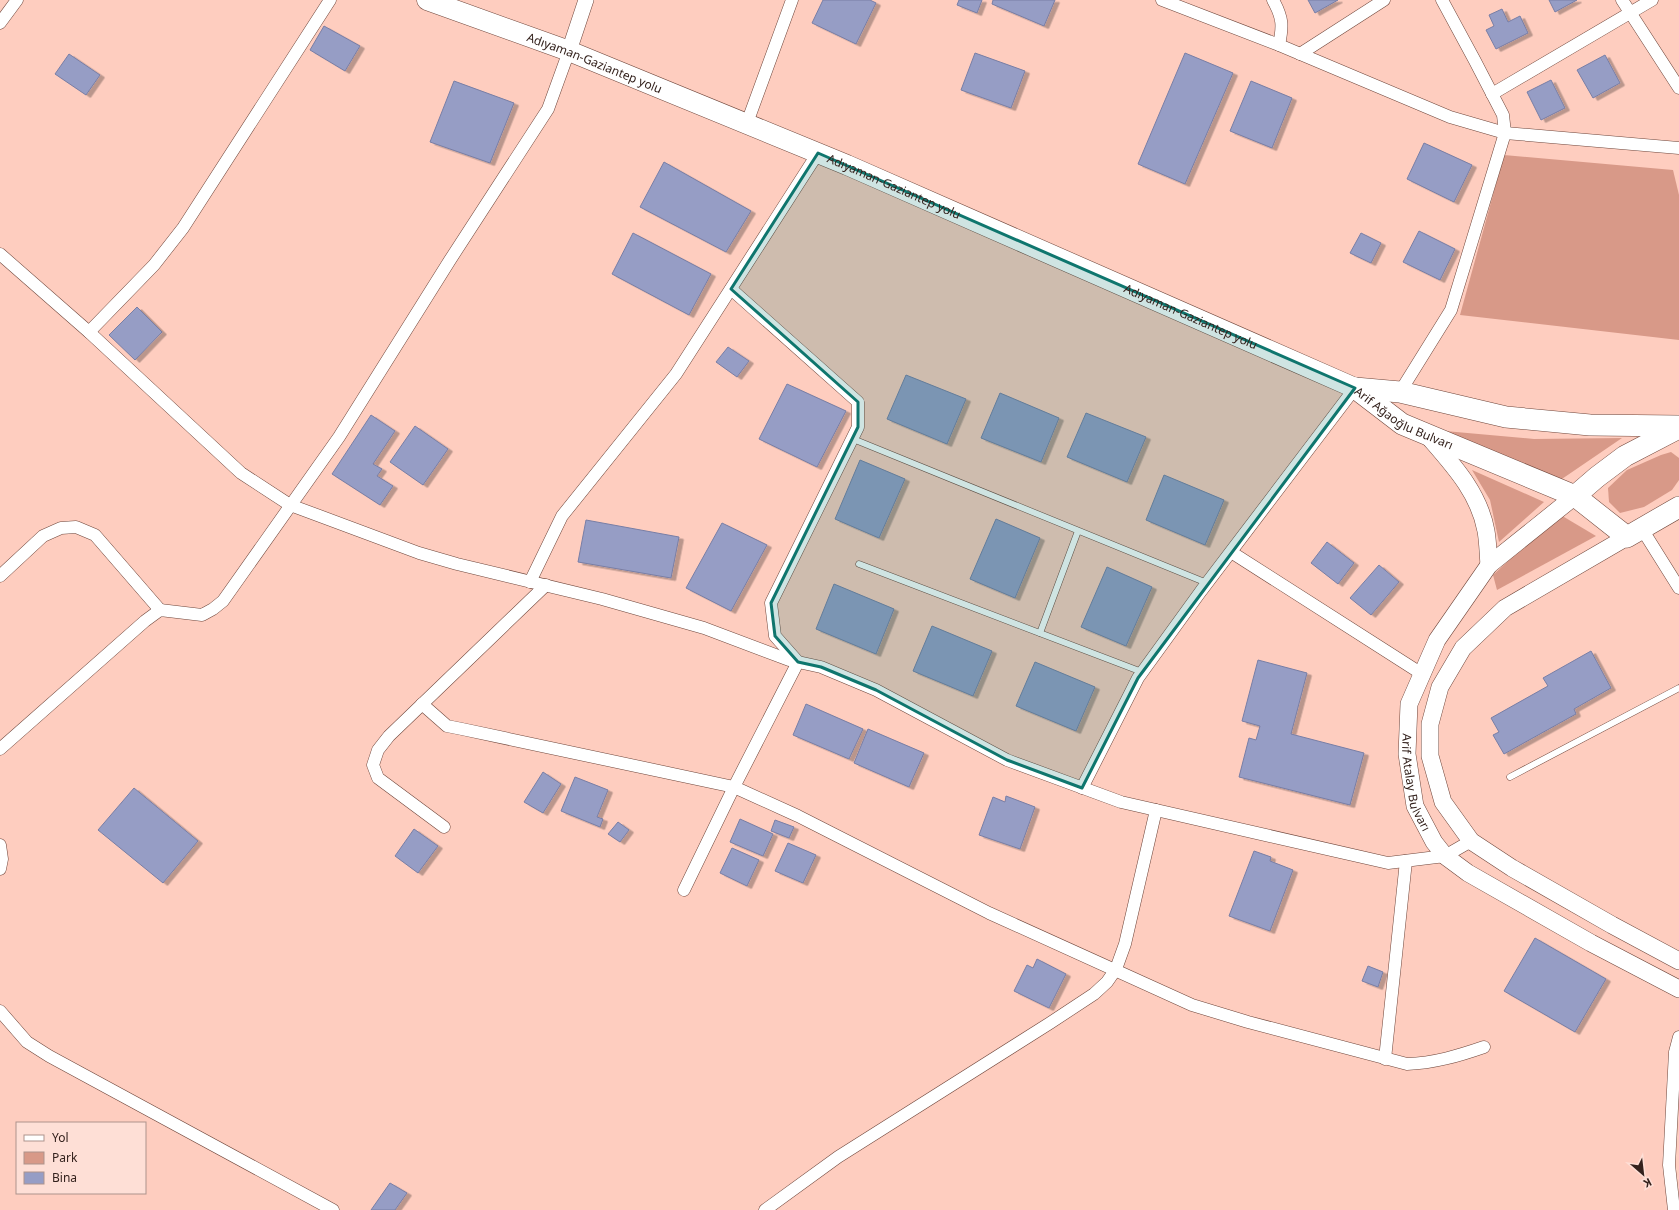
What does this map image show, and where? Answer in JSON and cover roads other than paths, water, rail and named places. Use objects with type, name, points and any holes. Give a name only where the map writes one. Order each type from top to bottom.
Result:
[{"type":"highway","name":"Arif Ağaoğlu Bulvarı","points":[[1355,388],[1400,392],[1506,417],[1590,425],[1679,427]]},
{"type":"highway","name":"Arif Ağaoğlu Bulvarı","points":[[1355,388],[1402,424],[1575,496],[1634,533]]},
{"type":"highway","points":[[1575,496],[1625,456],[1679,427]]},
{"type":"highway","points":[[1634,533],[1679,507]]},
{"type":"main road","name":"Adıyaman-Gaziantep yolu","points":[[426,0],[569,51],[747,123],[1355,388]]},
{"type":"main road","points":[[1427,435],[1463,477],[1479,507],[1486,531],[1488,565]]},
{"type":"main road","name":"Arif Atalay Bulvarı","points":[[1575,496],[1488,565],[1437,640],[1409,704],[1407,754],[1415,806],[1434,842],[1444,856],[1468,873],[1578,935],[1679,989]]},
{"type":"main road","name":"Arif Atalay Bulvarı","points":[[1634,533],[1504,608],[1463,648],[1440,687],[1430,724],[1430,756],[1443,802],[1471,841],[1538,883],[1679,961]]},
{"type":"street","points":[[0,23],[17,0]]},
{"type":"street","points":[[89,332],[154,264],[183,228],[330,0]]},
{"type":"street","points":[[0,749],[145,620],[160,610],[202,615],[223,601],[339,437],[450,260],[548,109],[586,0]]},
{"type":"street","points":[[747,123],[792,0]]},
{"type":"street","points":[[1162,0],[1279,45],[1450,117],[1505,133],[1679,148]]},
{"type":"street","points":[[1273,0],[1280,13],[1283,28],[1279,45]]},
{"type":"street","points":[[1300,54],[1384,0]]},
{"type":"street","points":[[1400,392],[1451,310],[1505,133],[1502,115],[1442,0]]},
{"type":"street","points":[[1622,0],[1679,88]]},
{"type":"street","points":[[1492,94],[1652,0]]},
{"type":"street","points":[[530,582],[562,516],[676,374],[818,153]]},
{"type":"street","points":[[0,254],[89,332],[241,473],[290,505],[419,553],[457,564],[602,599],[704,628],[746,645],[798,662],[821,667],[876,690],[1007,760],[1120,802],[1388,863],[1444,856],[1471,841]]},
{"type":"street","points":[[731,289],[858,402],[858,428],[771,603],[775,636],[798,662]]},
{"type":"street","points":[[1082,788],[1142,672],[1207,583],[1355,388]]},
{"type":"street","points":[[0,576],[43,536],[61,528],[76,527],[95,535],[160,610]]},
{"type":"street","points":[[1634,533],[1679,588]]},
{"type":"street","points":[[1231,552],[1422,674]]},
{"type":"street","points":[[444,826],[378,778],[373,765],[378,750],[389,736],[546,585]]},
{"type":"street","points":[[684,890],[734,786],[798,662]]},
{"type":"street","points":[[422,704],[447,726],[734,786],[798,816],[989,913],[1192,1005],[1248,1022],[1407,1064],[1425,1064],[1453,1058],[1484,1047]]},
{"type":"street","points":[[765,1210],[838,1157],[978,1070],[1094,994],[1107,982],[1116,970],[1125,944],[1156,810]]},
{"type":"street","points":[[0,846],[2,859],[0,869]]},
{"type":"street","points":[[1385,1059],[1406,861]]},
{"type":"street","points":[[0,1011],[27,1042],[49,1056],[333,1210]]},
{"type":"street","points":[[1674,1210],[1670,1165],[1675,1052],[1679,1037]]},
{"type":"lane","points":[[853,439],[1207,583]]},
{"type":"lane","points":[[1040,633],[1078,531]]},
{"type":"lane","points":[[859,564],[1142,672]]},
{"type":"lane","points":[[1510,777],[1679,688]]}]
